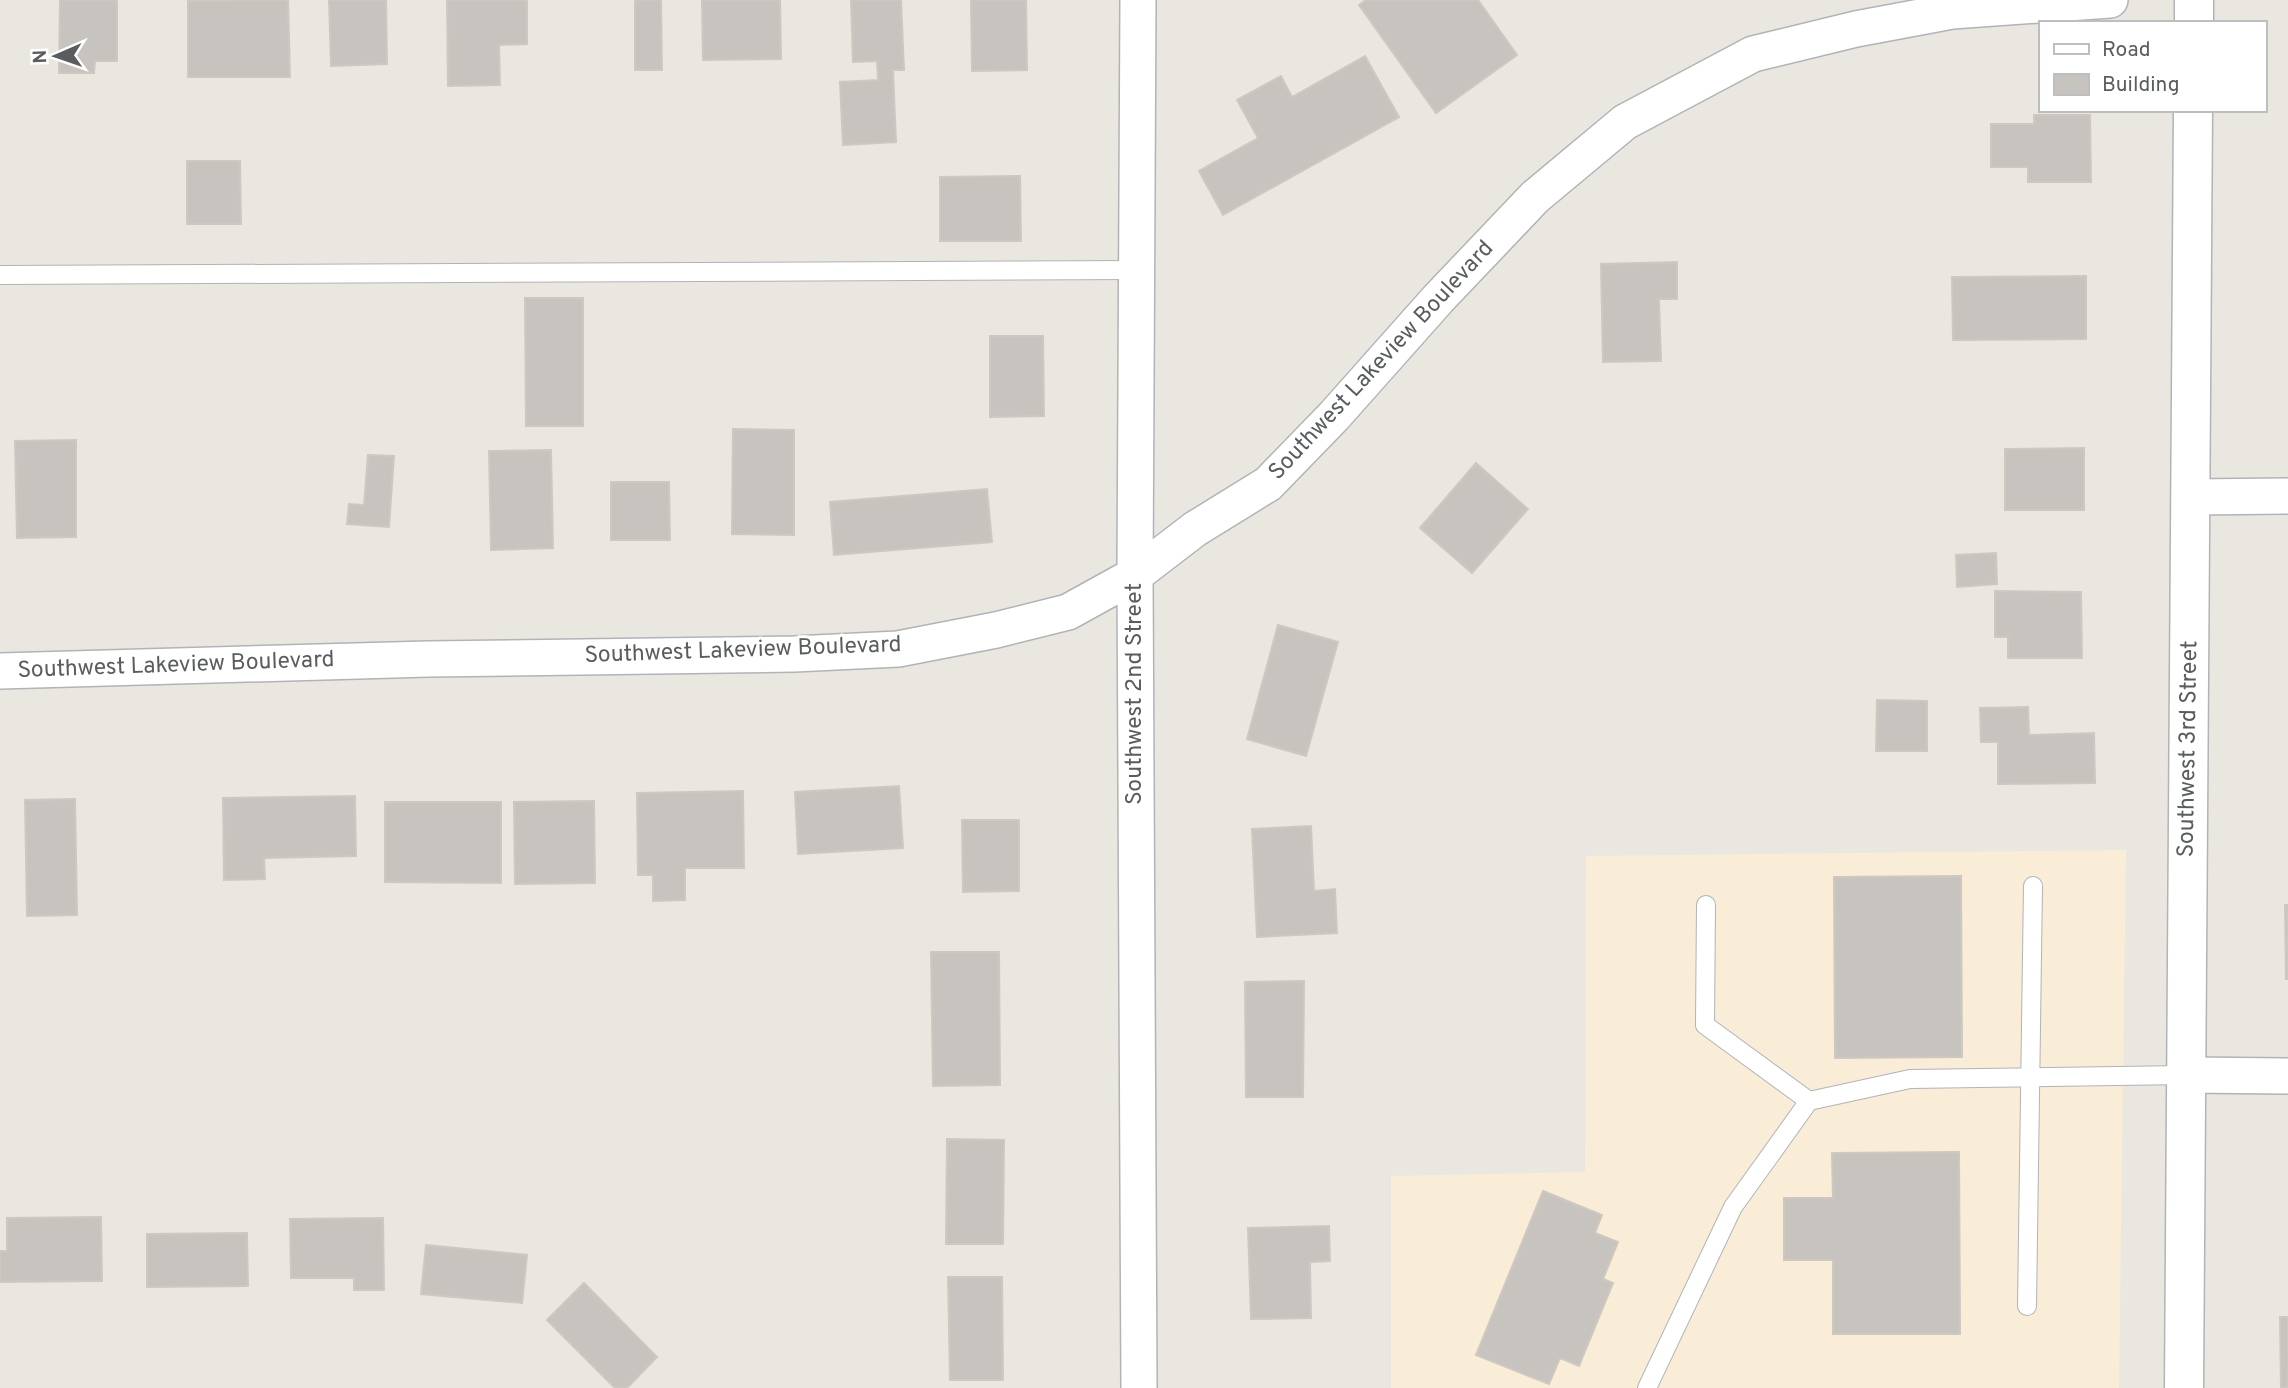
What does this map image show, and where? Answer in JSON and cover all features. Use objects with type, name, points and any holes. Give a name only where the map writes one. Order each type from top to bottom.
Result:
[{"type":"main road","points":[[2194,0],[2194,21]]},
{"type":"main road","name":"Southwest 3rd Street","points":[[2184,1388],[2193,112]]},
{"type":"street","name":"Southwest 2nd Street","points":[[1138,0],[1135,575],[1139,1388]]},
{"type":"street","name":"Southwest Lakeview Boulevard","points":[[0,671],[428,659],[794,654],[898,649],[996,630],[1068,612],[1135,575],[1195,528],[1268,484],[1335,416],[1438,299],[1535,197],[1625,122],[1753,54],[1856,29],[1952,11],[2110,0]]},
{"type":"street","points":[[2192,497],[2288,496]]},
{"type":"street","points":[[2185,1075],[2288,1076]]},
{"type":"lane","points":[[0,275],[1136,270]]},
{"type":"lane","points":[[2027,1306],[2033,886]]},
{"type":"lane","points":[[1706,905],[1705,1024],[1809,1101]]},
{"type":"lane","points":[[1647,1388],[1732,1207],[1809,1101],[1910,1079],[2185,1075]]},
{"type":"shaded area","points":[[2126,850],[2119,1388],[1391,1388],[1391,1176],[1585,1172],[1586,856]]},
{"type":"building","points":[[60,0],[117,0],[117,61],[95,61],[94,73],[59,73]]},
{"type":"building","points":[[288,0],[290,77],[188,77],[188,1]]},
{"type":"building","points":[[329,0],[386,0],[387,64],[331,66]]},
{"type":"building","points":[[447,0],[527,0],[527,44],[499,45],[500,85],[448,86]]},
{"type":"building","points":[[635,0],[661,0],[662,70],[635,70]]},
{"type":"building","points":[[702,0],[780,0],[781,59],[703,60]]},
{"type":"building","points":[[851,0],[901,0],[904,70],[893,70],[896,142],[843,145],[840,82],[878,80],[877,61],[853,62]]},
{"type":"building","points":[[971,0],[1026,0],[1027,70],[972,71]]},
{"type":"building","points":[[1366,0],[1478,0],[1517,55],[1436,113],[1359,5]]},
{"type":"building","points":[[1365,56],[1399,117],[1223,215],[1199,171],[1258,138],[1237,100],[1281,76],[1292,97]]},
{"type":"building","points":[[2034,115],[2090,115],[2091,182],[2028,182],[2028,167],[1991,167],[1991,124],[2034,124]]},
{"type":"building","points":[[187,161],[240,161],[241,224],[187,224]]},
{"type":"building","points":[[1020,176],[1021,241],[940,241],[940,177]]},
{"type":"building","points":[[1677,262],[1677,299],[1659,299],[1661,361],[1603,362],[1601,264]]},
{"type":"building","points":[[2086,276],[2086,339],[1953,340],[1952,277]]},
{"type":"building","points":[[525,298],[583,298],[583,426],[526,426]]},
{"type":"building","points":[[990,336],[1043,336],[1044,416],[990,417]]},
{"type":"building","points":[[733,429],[794,430],[794,535],[732,534]]},
{"type":"building","points":[[76,440],[76,537],[17,538],[15,441]]},
{"type":"building","points":[[2084,448],[2084,510],[2005,510],[2005,449]]},
{"type":"building","points":[[551,450],[553,548],[491,550],[489,451]]},
{"type":"building","points":[[368,455],[394,456],[389,527],[347,524],[349,504],[364,505]]},
{"type":"building","points":[[1476,463],[1528,509],[1472,573],[1420,528]]},
{"type":"building","points":[[611,482],[669,482],[670,540],[611,540]]},
{"type":"building","points":[[987,489],[992,542],[834,555],[830,502]]},
{"type":"building","points":[[1996,553],[1997,584],[1957,587],[1956,555]]},
{"type":"building","points":[[1995,591],[2081,592],[2082,658],[2008,658],[2008,637],[1995,637]]},
{"type":"building","points":[[1278,625],[1338,642],[1306,756],[1247,739]]},
{"type":"building","points":[[1877,700],[1927,701],[1927,751],[1876,751]]},
{"type":"building","points":[[2028,707],[2029,735],[2094,733],[2095,783],[1998,784],[1998,742],[1981,742],[1980,708]]},
{"type":"building","points":[[899,786],[903,848],[798,854],[795,792]]},
{"type":"building","points":[[743,791],[744,868],[685,868],[685,900],[653,901],[653,875],[638,875],[637,793]]},
{"type":"building","points":[[355,796],[356,856],[264,858],[265,879],[224,880],[223,798]]},
{"type":"building","points":[[75,799],[77,915],[27,916],[25,800]]},
{"type":"building","points":[[594,801],[595,883],[515,884],[514,802]]},
{"type":"building","points":[[385,802],[501,802],[501,883],[385,882]]},
{"type":"building","points":[[962,820],[1019,820],[1019,891],[963,892]]},
{"type":"building","points":[[1311,826],[1314,891],[1335,889],[1337,933],[1257,937],[1252,829]]},
{"type":"building","points":[[1961,876],[1962,1057],[1835,1058],[1834,877]]},
{"type":"building","points":[[2285,905],[2288,905],[2288,979],[2286,979]]},
{"type":"building","points":[[931,952],[999,952],[1000,1085],[933,1086]]},
{"type":"building","points":[[1304,981],[1303,1097],[1246,1097],[1245,982]]},
{"type":"building","points":[[947,1139],[1004,1140],[1003,1244],[946,1244]]},
{"type":"building","points":[[1959,1152],[1960,1334],[1833,1334],[1833,1260],[1784,1260],[1784,1198],[1833,1198],[1832,1153]]},
{"type":"building","points":[[1543,1191],[1602,1215],[1595,1233],[1618,1242],[1603,1279],[1613,1283],[1579,1366],[1560,1358],[1549,1384],[1476,1355]]},
{"type":"building","points":[[101,1217],[102,1281],[0,1282],[0,1251],[7,1251],[7,1218]]},
{"type":"building","points":[[383,1218],[384,1290],[354,1290],[354,1278],[291,1278],[290,1219]]},
{"type":"building","points":[[1329,1226],[1330,1261],[1310,1262],[1311,1318],[1251,1319],[1248,1228]]},
{"type":"building","points":[[247,1233],[248,1286],[147,1287],[147,1234]]},
{"type":"building","points":[[426,1245],[527,1255],[522,1303],[421,1294]]},
{"type":"building","points":[[948,1277],[1002,1277],[1003,1380],[950,1380]]},
{"type":"building","points":[[584,1283],[657,1357],[627,1388],[615,1388],[547,1320]]},
{"type":"building","points":[[2280,1317],[2288,1317],[2288,1388],[2281,1388]]}]
